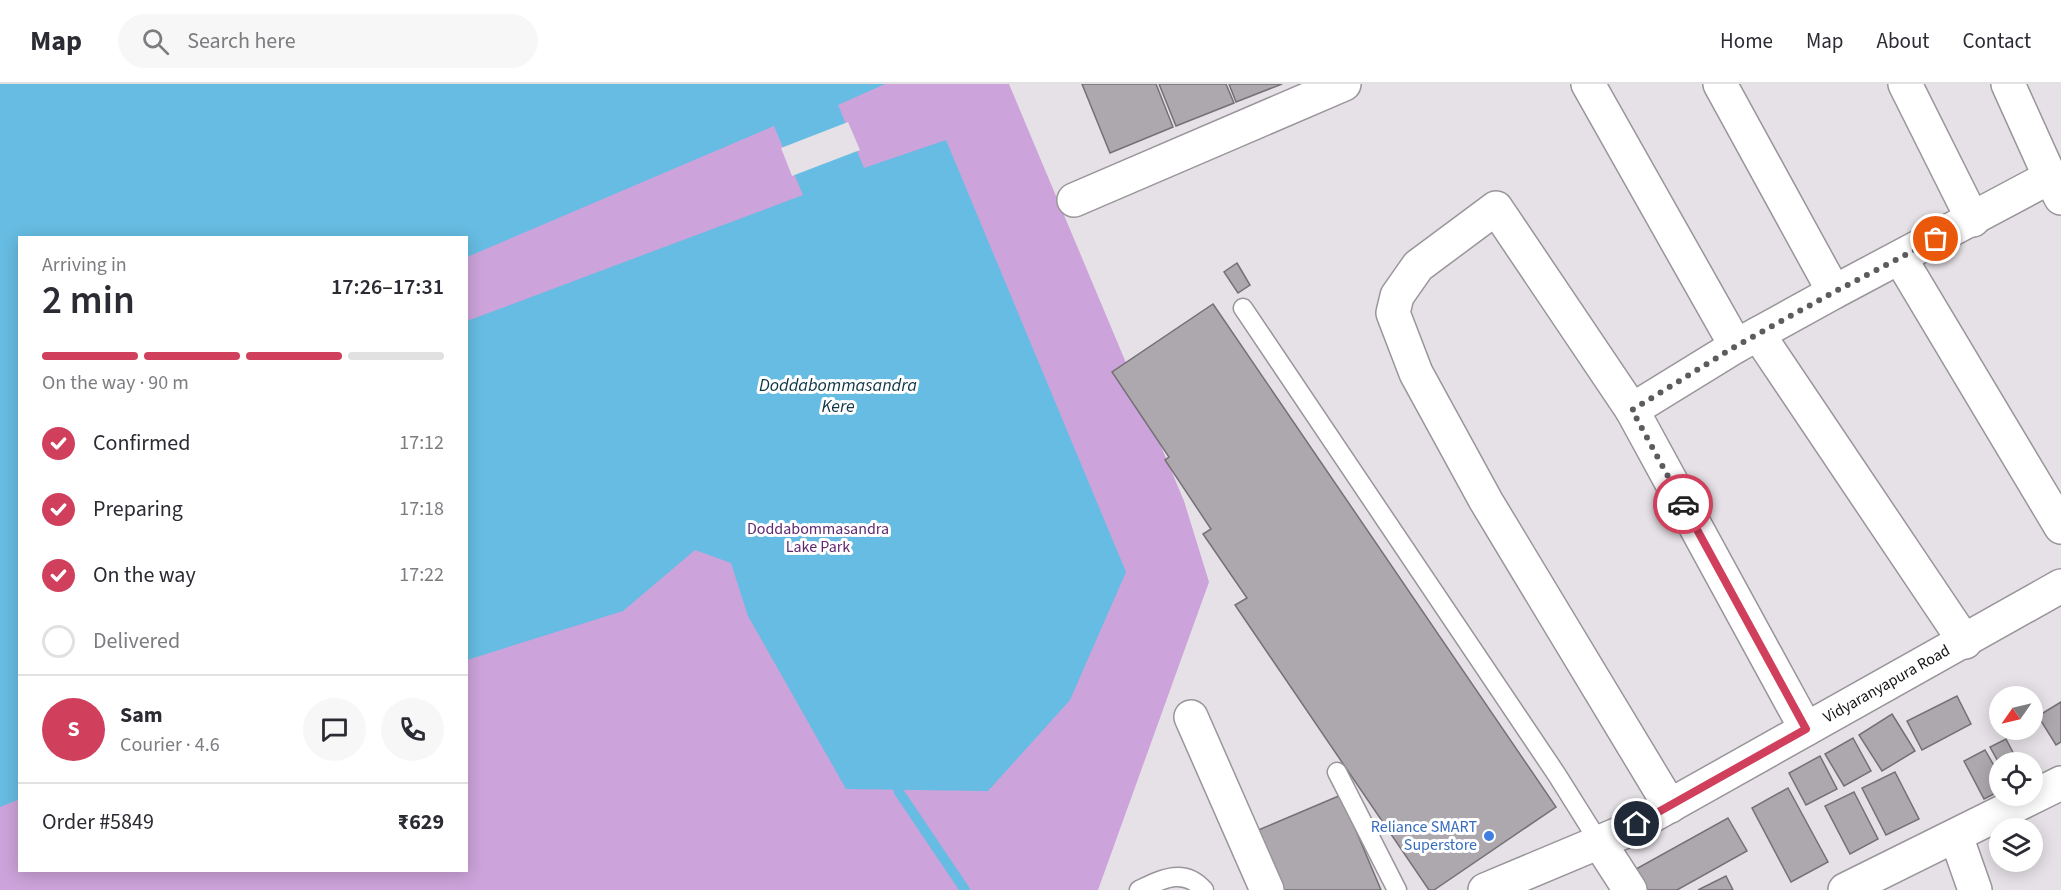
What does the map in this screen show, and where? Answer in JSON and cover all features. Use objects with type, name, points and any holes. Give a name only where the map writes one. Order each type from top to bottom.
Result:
[{"type":"street","points":[[1074,200],[1344,84]]},
{"type":"street","points":[[1588,84],[1747,340],[1965,642]]},
{"type":"street","points":[[1720,84],[1834,292]]},
{"type":"street","points":[[1905,84],[1972,220]]},
{"type":"street","points":[[1632,410],[1747,340],[1834,292],[1972,220],[2055,188],[2008,84]]},
{"type":"street","points":[[1670,806],[1486,501],[1416,373],[1393,313],[1396,296],[1418,266],[1496,208],[1632,410],[1806,729]]},
{"type":"street","points":[[1900,258],[2061,527]]},
{"type":"street","name":"Vidyaranyapura Road","points":[[1485,890],[1621,833],[1965,642],[2061,586]]},
{"type":"street","points":[[1191,717],[1267,890]]},
{"type":"street","points":[[1845,890],[2061,783]]},
{"type":"street","points":[[1956,836],[1975,890]]},
{"type":"street","points":[[1599,842],[1630,890]]},
{"type":"lane","points":[[1243,308],[1599,842]]},
{"type":"lane","points":[[1336,772],[1397,890]]},
{"type":"lane","points":[[1139,890],[1166,878],[1184,877],[1198,882],[1204,890]]},
{"type":"green space","name":"Doddabommasandra Kere","points":[[0,84],[1009,84],[1184,501],[1209,582],[1098,890],[0,890]]},
{"type":"water","name":"Doddabommasandra Kere","points":[[0,84],[885,84],[838,105],[864,168],[946,140],[1126,572],[1070,700],[988,791],[846,789],[748,616],[731,563],[695,550],[623,611],[468,660],[468,321],[803,195],[774,126],[468,257],[468,236],[18,236],[18,800],[0,807]]},
{"type":"pier","points":[[848,122],[860,150],[792,176],[781,148]]},
{"type":"building","points":[[1082,84],[1156,84],[1173,127],[1110,153]]},
{"type":"building","points":[[1159,84],[1226,84],[1234,103],[1176,126]]},
{"type":"building","points":[[1229,84],[1282,84],[1236,102]]},
{"type":"building","points":[[1237,263],[1250,285],[1238,293],[1224,272]]},
{"type":"building","points":[[1213,304],[1556,807],[1434,890],[1429,890],[1235,605],[1247,598],[1203,534],[1211,529],[1165,460],[1169,457],[1112,372]]},
{"type":"building","points":[[1957,696],[1971,724],[1922,750],[1907,721]]},
{"type":"building","points":[[2061,702],[2061,742],[2056,745],[2043,724],[2043,713]]},
{"type":"building","points":[[1892,714],[1915,751],[1882,771],[1859,735]]},
{"type":"building","points":[[1853,738],[1871,771],[1844,786],[1825,754]]},
{"type":"building","points":[[2007,740],[2013,752],[1993,752],[1990,747]]},
{"type":"building","points":[[1985,750],[1989,757],[1989,796],[1984,799],[1964,761]]},
{"type":"building","points":[[1820,756],[1837,789],[1806,805],[1789,773]]},
{"type":"building","points":[[1895,772],[1919,819],[1886,835],[1862,788]]},
{"type":"building","points":[[1788,788],[1828,862],[1791,882],[1752,808]]},
{"type":"building","points":[[1854,792],[1878,839],[1850,854],[1825,806]]},
{"type":"building","points":[[1341,795],[1381,890],[1273,890],[1249,834]]},
{"type":"building","points":[[1728,818],[1747,851],[1677,890],[1648,890],[1636,869]]},
{"type":"building","points":[[1726,876],[1733,890],[1698,890]]},
{"type":"waterway","points":[[897,776],[899,792],[965,890]]},
{"type":"way so far","points":[[1683,504],[1632,410],[1736,346],[1936,239]]},
{"type":"place","name":"Reliance SMART Superstore","points":[[1489,836]]},
{"type":"route","points":[[1637,824],[1806,729],[1683,504]]},
{"type":"park label","name":"Doddabommasandra Lake Park","points":[[818,538]]}]
